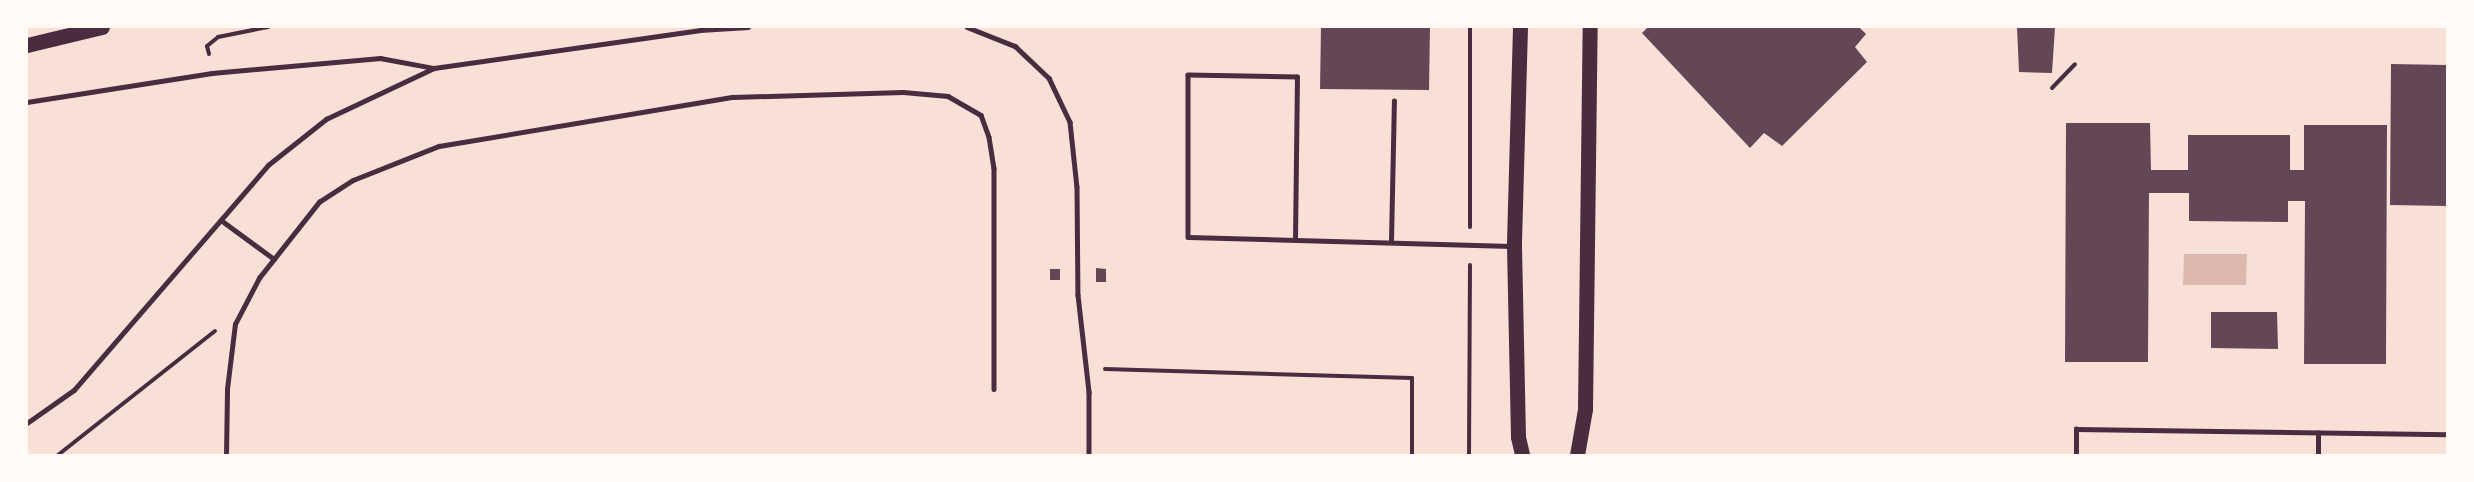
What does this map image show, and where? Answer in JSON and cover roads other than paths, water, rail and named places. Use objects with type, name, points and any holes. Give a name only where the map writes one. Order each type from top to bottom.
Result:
[{"type":"main road","points":[[27,45],[102,27]]},
{"type":"main road","points":[[1520,27],[1514,246],[1518,437],[1522,455]]},
{"type":"main road","points":[[1577,455],[1585,409],[1590,27]]},
{"type":"lane","points":[[27,102],[212,73],[369,59],[434,68],[700,30],[748,27]]},
{"type":"lane","points":[[967,27],[1015,46],[1049,78],[1070,122],[1077,187],[1078,295],[1086,369],[1089,455]]},
{"type":"lane","points":[[27,423],[74,390],[268,165],[326,119],[434,68]]},
{"type":"lane","points":[[1294,238],[1297,77],[1188,75],[1188,237],[1294,238],[1514,246]]},
{"type":"lane","points":[[226,455],[228,381],[239,315],[259,278],[319,202],[353,180],[439,146],[733,97],[903,92],[948,96],[981,115],[989,137],[994,168],[994,389]]},
{"type":"lane","points":[[1391,241],[1394,101]]},
{"type":"lane","points":[[221,220],[274,259]]},
{"type":"lane","points":[[2076,455],[2076,429],[2447,434]]},
{"type":"lane","points":[[2318,433],[2318,455]]}]
